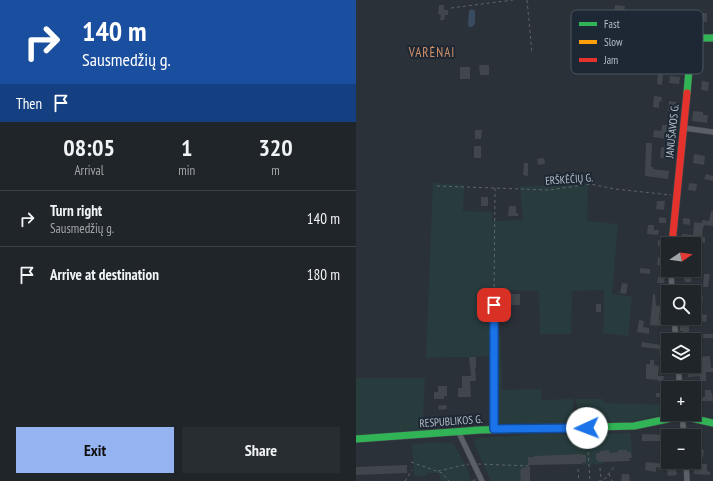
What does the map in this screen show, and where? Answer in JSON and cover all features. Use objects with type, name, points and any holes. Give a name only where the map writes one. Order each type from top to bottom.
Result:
[{"type":"street","name":"JANUŠAVOS G.","points":[[673,237],[689,74]]},
{"type":"street","points":[[684,128],[713,132]]},
{"type":"street","points":[[494,305],[494,429]]},
{"type":"street","name":"RESPUBLIKOS G.","points":[[356,439],[494,429],[634,426],[661,420]]},
{"type":"street","name":"RESPUBLIKOS G.","points":[[701,420],[713,423]]},
{"type":"street","points":[[458,432],[482,481]]},
{"type":"street","points":[[686,469],[687,481]]},
{"type":"path","points":[[451,8],[513,0]]},
{"type":"path","points":[[527,0],[532,53]]},
{"type":"path","name":"ERŠKĖČIŲ G.","points":[[437,186],[549,190],[590,184],[615,189],[676,196]]},
{"type":"path","points":[[494,305],[495,188]]},
{"type":"path","points":[[587,428],[590,481]]},
{"type":"path","points":[[411,462],[438,471],[449,481]]},
{"type":"path","points":[[438,471],[473,463],[530,466]]},
{"type":"path","points":[[600,481],[602,481],[614,467]]},
{"type":"path","points":[[600,468],[600,481]]},
{"type":"path","points":[[578,469],[579,481]]},
{"type":"path","points":[[405,481],[412,470]]},
{"type":"path","points":[[609,473],[612,481]]},
{"type":"green space","points":[[433,183],[464,185],[463,211],[492,212],[492,221],[523,220],[520,186],[588,185],[587,221],[618,224],[612,294],[632,297],[628,336],[603,333],[604,290],[572,291],[571,334],[540,334],[539,291],[493,290],[495,335],[501,335],[502,390],[541,389],[541,400],[573,399],[573,423],[497,424],[496,356],[426,358]]},
{"type":"green space","points":[[356,378],[425,378],[422,434],[356,439]]},
{"type":"green space","points":[[576,399],[603,399],[604,403],[661,405],[661,415],[628,422],[578,423]]},
{"type":"green space","points":[[630,433],[633,458],[631,452],[627,452],[627,450],[618,450],[618,452],[609,453],[609,450],[600,451],[600,453],[596,453],[596,460],[598,460],[598,462],[603,462],[603,464],[581,465],[582,463],[586,462],[586,455],[581,454],[571,456],[571,454],[566,454],[566,456],[534,456],[528,462],[529,467],[522,468],[522,470],[520,470],[522,481],[491,481],[474,443],[475,439],[478,438],[539,434]]},
{"type":"green space","points":[[426,442],[453,443],[466,465],[471,481],[443,481],[440,479],[440,473],[427,473],[426,476],[415,476],[412,443],[425,444]]},
{"type":"water","points":[[471,9],[475,11],[475,24],[472,27],[469,27],[469,11]]},
{"type":"building","points":[[439,5],[444,5],[444,10],[448,10],[448,15],[445,15],[444,20],[440,20],[441,15],[438,14]]},
{"type":"building","points":[[615,5],[625,6],[624,10],[614,10]]},
{"type":"building","points":[[703,13],[707,13],[707,22],[703,22]]},
{"type":"building","points":[[479,65],[489,65],[489,75],[480,75]]},
{"type":"building","points":[[460,67],[470,67],[470,79],[460,79]]},
{"type":"building","points":[[658,74],[663,75],[662,85],[657,84]]},
{"type":"building","points":[[670,76],[680,77],[679,84],[669,83]]},
{"type":"building","points":[[702,81],[709,82],[708,91],[701,90]]},
{"type":"building","points":[[654,96],[662,97],[661,102],[659,101],[659,108],[653,107]]},
{"type":"building","points":[[669,101],[676,102],[675,111],[668,111]]},
{"type":"building","points":[[693,111],[703,112],[703,115],[708,115],[707,123],[692,121]]},
{"type":"building","points":[[662,125],[669,125],[668,139],[653,137],[654,130],[661,131]]},
{"type":"building","points":[[475,130],[482,130],[481,139],[475,139]]},
{"type":"building","points":[[646,143],[652,143],[651,167],[653,167],[653,169],[669,171],[668,179],[645,176]]},
{"type":"building","points":[[474,146],[481,146],[481,158],[474,158]]},
{"type":"building","points":[[661,147],[672,148],[672,156],[670,156],[670,159],[660,158]]},
{"type":"building","points":[[694,154],[705,156],[704,165],[693,163]]},
{"type":"building","points":[[544,158],[545,164],[538,165],[537,159]]},
{"type":"building","points":[[524,163],[528,163],[528,176],[523,175]]},
{"type":"building","points":[[706,174],[713,176],[713,181],[704,179]]},
{"type":"building","points":[[689,183],[697,184],[696,191],[688,190]]},
{"type":"building","points":[[481,197],[488,197],[488,206],[481,206]]},
{"type":"building","points":[[657,201],[665,201],[664,210],[656,209]]},
{"type":"building","points":[[509,206],[516,206],[516,213],[518,213],[518,216],[508,216]]},
{"type":"building","points":[[711,211],[713,211],[713,226],[704,225],[703,227],[702,237],[705,237],[705,243],[701,242],[701,237],[682,237],[682,234],[693,235],[694,222],[702,223],[702,220],[709,221]]},
{"type":"building","points":[[659,217],[666,218],[666,223],[659,223]]},
{"type":"building","points":[[683,218],[690,219],[690,225],[683,224]]},
{"type":"building","points":[[648,225],[654,225],[654,230],[659,230],[658,235],[647,234]]},
{"type":"building","points":[[658,240],[661,240],[661,246],[658,246]]},
{"type":"building","points":[[658,257],[661,258],[661,266],[657,265]]},
{"type":"building","points":[[640,268],[650,269],[650,274],[640,273]]},
{"type":"building","points":[[704,274],[710,274],[708,287],[703,287]]},
{"type":"building","points":[[658,277],[665,277],[664,283],[657,283]]},
{"type":"building","points":[[684,277],[692,277],[691,282],[685,282]]},
{"type":"building","points":[[622,283],[628,284],[626,294],[620,293]]},
{"type":"building","points":[[511,294],[520,294],[520,305],[511,305]]},
{"type":"building","points":[[653,294],[655,294],[656,306],[661,305],[659,320],[661,321],[662,326],[650,325]]},
{"type":"building","points":[[701,296],[703,296],[701,304]]},
{"type":"building","points":[[596,304],[601,304],[601,312],[596,312]]},
{"type":"building","points":[[501,310],[511,310],[511,313],[501,313]]},
{"type":"building","points":[[701,314],[707,315],[706,322],[702,321]]},
{"type":"building","points":[[639,320],[644,321],[643,327],[649,328],[649,334],[637,332]]},
{"type":"building","points":[[680,325],[689,325],[689,332],[695,333],[683,333],[683,331],[680,331]]},
{"type":"building","points":[[703,334],[713,334],[713,338],[703,338]]},
{"type":"building","points":[[642,342],[661,345],[661,353],[659,353],[660,349],[641,347]]},
{"type":"building","points":[[710,356],[711,368],[713,368],[713,372],[706,372],[706,381],[700,381],[700,376],[688,377],[688,373],[701,373],[701,357]]},
{"type":"building","points":[[469,357],[476,357],[476,381],[470,381],[471,397],[458,397],[458,388],[462,388],[462,376],[471,376]]},
{"type":"building","points":[[650,360],[654,360],[654,365],[659,366],[658,376],[664,376],[663,381],[646,379],[646,364],[650,364]]},
{"type":"building","points":[[438,386],[447,386],[447,396],[444,396],[444,399],[434,399],[434,392],[438,392]]},
{"type":"building","points":[[705,390],[711,390],[713,401],[701,401],[701,398],[705,397]]},
{"type":"building","points":[[656,393],[661,393],[661,400],[660,397],[656,397]]},
{"type":"building","points":[[446,405],[447,409],[439,410],[438,406]]},
{"type":"building","points":[[642,434],[661,435],[661,441],[642,441]]},
{"type":"building","points":[[609,450],[609,453],[618,452],[618,450],[627,450],[627,452],[631,452],[632,458],[629,458],[630,461],[598,462],[598,460],[596,460],[596,453]]},
{"type":"building","points":[[701,450],[704,450],[703,457],[701,457]]},
{"type":"building","points":[[586,455],[586,462],[582,464],[528,465],[528,457]]},
{"type":"building","points":[[646,462],[661,464],[661,468],[656,467],[656,472],[645,470]]},
{"type":"building","points":[[702,464],[707,464],[707,471],[710,472],[710,475],[694,474],[694,469],[702,469]]},
{"type":"building","points":[[407,465],[407,473],[356,475],[356,467]]},
{"type":"building","points":[[530,467],[530,481],[521,481],[521,468]]},
{"type":"building","points":[[667,469],[676,469],[677,475],[668,476]]},
{"type":"building","points":[[622,474],[629,474],[630,481],[621,481]]},
{"type":"traffic: fast","points":[[703,38],[713,38]]},
{"type":"traffic: fast","points":[[687,93],[689,74]]},
{"type":"traffic: fast","points":[[356,439],[480,430],[634,426],[682,416],[713,423]]},
{"type":"traffic: slow","points":[[494,305],[494,429]]},
{"type":"traffic: jam","points":[[673,237],[687,93]]},
{"type":"district","name":"VARĖNAI","points":[[432,52]]},
{"type":"route","points":[[494,305],[494,429],[587,428]]}]
